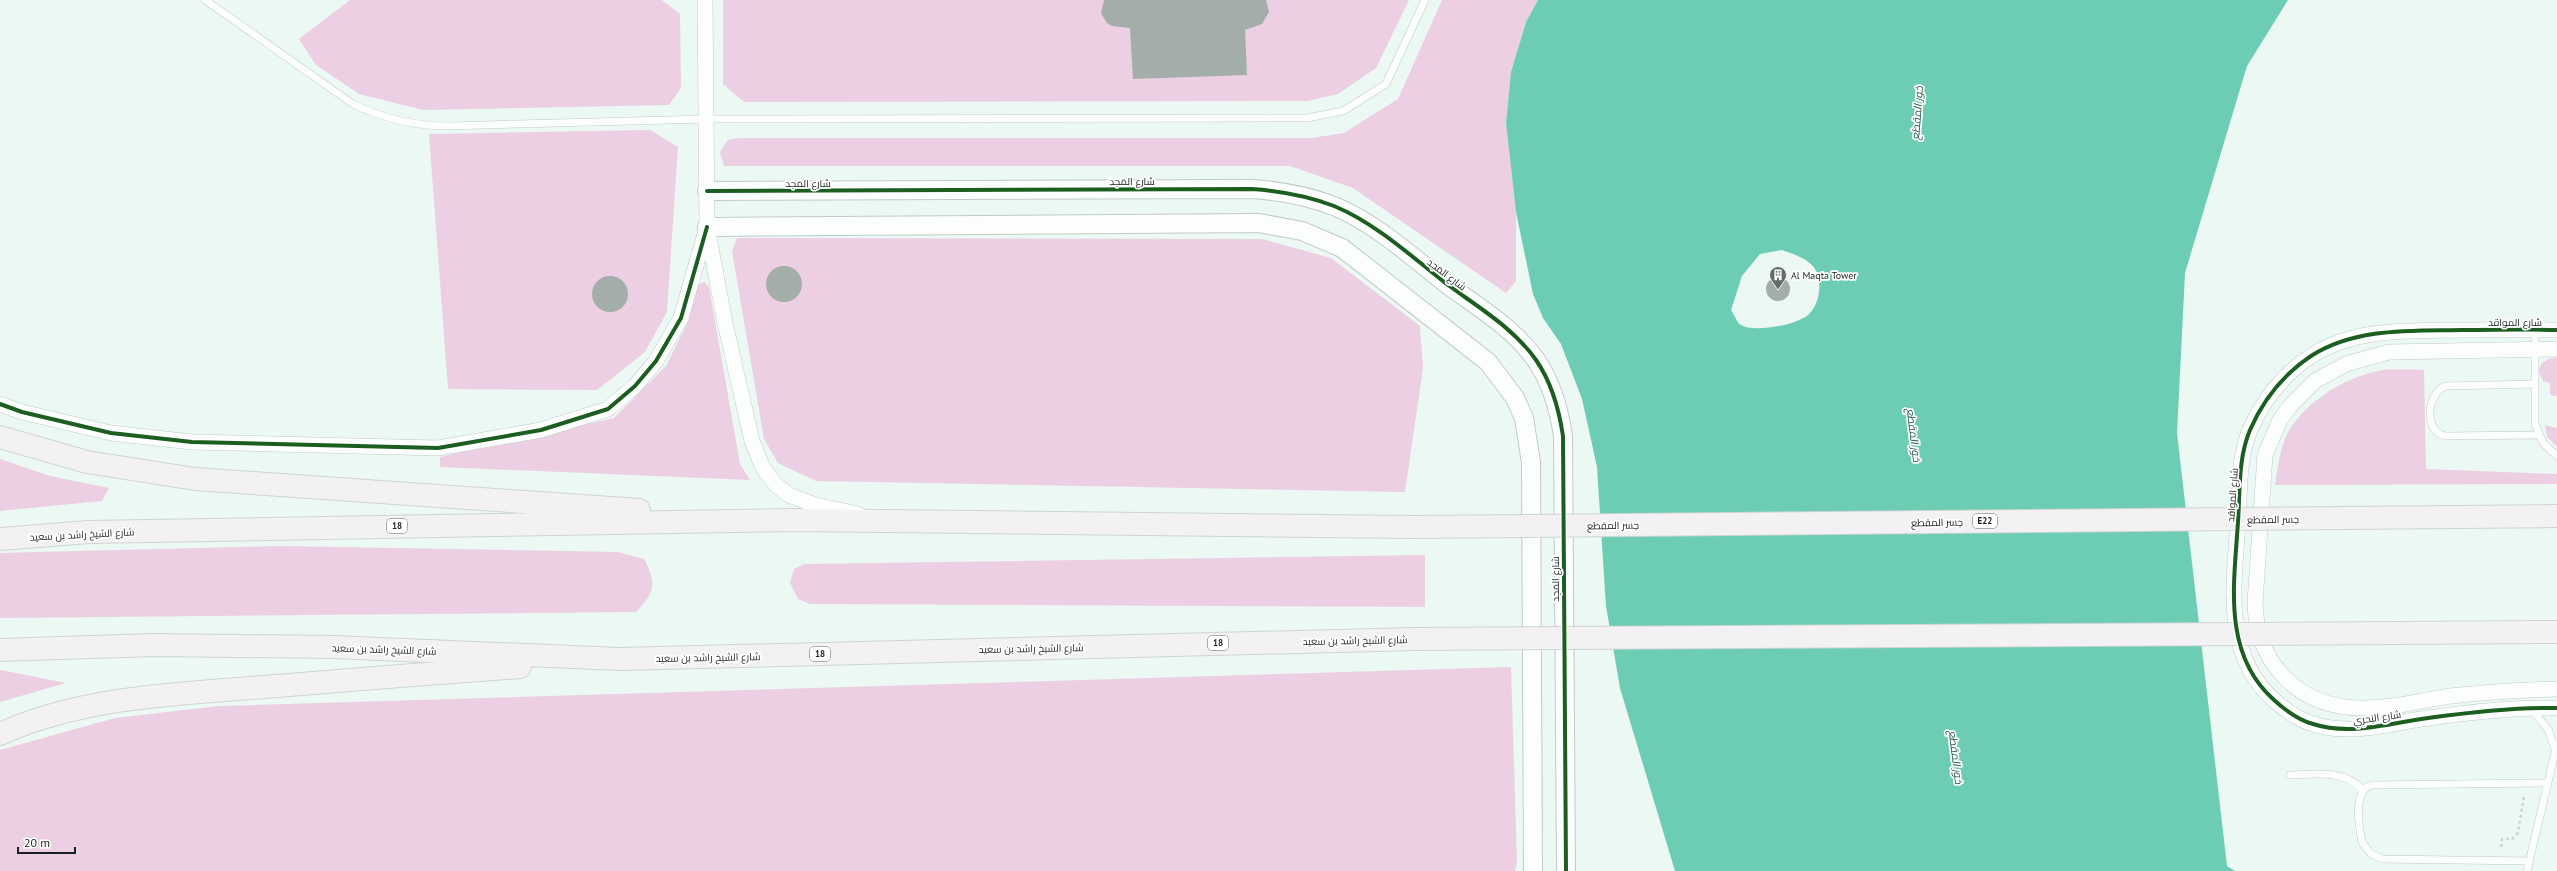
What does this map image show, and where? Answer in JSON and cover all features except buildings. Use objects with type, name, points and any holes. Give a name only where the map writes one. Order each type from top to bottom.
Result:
[{"type":"highway","points":[[0,437],[87,462],[195,479],[794,520]]},
{"type":"highway","name":"جسر المقطع","points":[[1413,527],[2557,516]]},
{"type":"highway","name":"شارع الشيخ راشد بن سعيد","points":[[0,539],[105,532],[794,520],[1413,527]]},
{"type":"highway","name":"شارع الشيخ راشد بن سعيد","points":[[0,650],[154,645],[333,647],[620,659],[1415,639],[2557,632]]},
{"type":"highway","points":[[0,734],[16,727],[82,708],[145,696],[620,659]]},
{"type":"street","points":[[705,0],[707,227],[725,323],[752,441],[764,468],[776,485],[789,495],[815,505],[894,522]]},
{"type":"street","name":"شارع المَجد","points":[[707,191],[1252,189],[1294,194],[1335,207],[1373,227],[1508,330],[1536,360],[1547,378],[1560,416],[1563,436],[1566,871]]},
{"type":"street","points":[[707,227],[1260,223],[1281,226],[1316,236],[1342,248],[1360,260],[1488,362],[1515,398],[1524,418],[1531,462],[1533,871]]},
{"type":"street","points":[[0,404],[22,412],[111,433],[192,442],[438,448],[541,430],[608,408],[635,386],[656,361],[681,318],[707,227]]},
{"type":"street","name":"شارع المواقد","points":[[2238,644],[2233,608],[2241,464],[2249,432],[2264,402],[2285,377],[2311,356],[2337,343],[2361,336],[2410,331],[2557,330]]},
{"type":"street","points":[[2535,348],[2557,349]]},
{"type":"street","name":"شارع البَحرِي","points":[[2535,348],[2389,352],[2346,364],[2316,381],[2302,392],[2280,420],[2271,437],[2262,474],[2255,616],[2261,644],[2278,671],[2300,690],[2313,697],[2344,706],[2378,707],[2460,695],[2557,689]]},
{"type":"street","name":"شارع البَحرِي","points":[[2238,644],[2246,664],[2262,690],[2285,710],[2312,724],[2333,729],[2355,730],[2482,711],[2557,708]]},
{"type":"lane","points":[[205,0],[261,41],[354,104],[399,122],[423,126],[706,119],[1307,118],[1343,111],[1386,84],[1425,0]]},
{"type":"lane","points":[[2535,329],[2533,412],[2537,434],[2543,444],[2557,456]]},
{"type":"lane","points":[[2533,384],[2445,386],[2434,394],[2432,400],[2431,423],[2436,432],[2445,436],[2537,434]]},
{"type":"lane","points":[[2527,871],[2556,747],[2544,722],[2530,708]]},
{"type":"lane","points":[[2290,775],[2341,775],[2357,783],[2363,790]]},
{"type":"lane","points":[[2529,861],[2382,860],[2376,857],[2362,842],[2359,800],[2363,790],[2373,785],[2547,783]]},
{"type":"path","points":[[2501,861],[2502,839],[2512,839],[2520,829],[2525,783]]},
{"type":"shaded area","points":[[350,0],[662,0],[680,14],[681,88],[669,105],[423,110],[359,94],[316,65],[299,39]]},
{"type":"shaded area","points":[[723,0],[1409,0],[1376,68],[1338,94],[1307,101],[744,102],[723,84]]},
{"type":"shaded area","points":[[1442,0],[1538,0],[1526,22],[1511,72],[1506,123],[1516,212],[1516,281],[1506,293],[1353,188],[1290,166],[724,166],[720,152],[728,140],[740,138],[1311,138],[1344,133],[1398,99]]},
{"type":"shaded area","points":[[650,130],[678,147],[667,312],[645,352],[597,390],[448,389],[429,134]]},
{"type":"shaded area","points":[[737,238],[1262,239],[1331,258],[1420,326],[1423,368],[1405,492],[816,481],[778,463],[764,439],[732,251]]},
{"type":"shaded area","points":[[704,282],[709,287],[740,464],[750,480],[440,467],[440,457],[614,418],[666,366],[689,320],[696,286]]},
{"type":"shaded area","points":[[2557,357],[2557,396],[2550,395],[2550,383],[2543,381],[2538,370],[2541,364]]},
{"type":"shaded area","points":[[2401,369],[2424,370],[2426,469],[2557,474],[2557,484],[2275,485],[2280,456],[2287,435],[2298,418],[2317,400],[2340,385],[2365,374]]},
{"type":"shaded area","points":[[2545,425],[2557,428],[2557,447],[2547,437]]},
{"type":"shaded area","points":[[0,459],[50,476],[109,488],[102,501],[0,511]]},
{"type":"shaded area","points":[[279,546],[618,552],[644,559],[651,575],[652,587],[647,599],[636,612],[0,618],[0,553]]},
{"type":"shaded area","points":[[1425,555],[1425,607],[810,604],[798,599],[790,583],[794,569],[804,564]]},
{"type":"shaded area","points":[[1511,667],[1517,863],[1515,871],[0,871],[0,750],[115,718],[219,706]]},
{"type":"shaded area","points":[[1,670],[66,683],[0,702]]},
{"type":"water","name":"خور المقطع","points":[[1538,0],[2288,0],[2247,66],[2185,273],[2177,433],[2227,866],[2235,871],[1675,871],[1620,688],[1606,606],[1597,467],[1582,399],[1561,344],[1543,318],[1533,294],[1516,212],[1506,123],[1511,72],[1526,22]],"holes":[[[1782,250],[1798,256],[1813,266],[1819,278],[1819,293],[1814,307],[1805,317],[1787,324],[1766,328],[1747,327],[1741,325],[1731,310],[1742,276],[1760,254]]]},
{"type":"cycle path","points":[[707,191],[1252,189],[1273,191],[1324,202],[1364,221],[1392,240],[1444,282],[1505,327],[1527,348],[1542,369],[1554,396],[1563,436],[1566,871]]},
{"type":"cycle path","points":[[0,404],[22,412],[111,433],[192,442],[438,448],[541,430],[608,409],[635,386],[656,361],[681,318],[707,227]]},
{"type":"cycle path","points":[[2557,330],[2425,330],[2385,332],[2366,335],[2328,347],[2301,363],[2275,388],[2261,408],[2246,441],[2240,475],[2234,593],[2235,617],[2239,640],[2246,662],[2257,682],[2283,707],[2297,717],[2313,724],[2342,729],[2356,729],[2476,712],[2524,708],[2557,708]]},
{"type":"place","name":"Al Maqta Tower","points":[[1778,290]]}]
